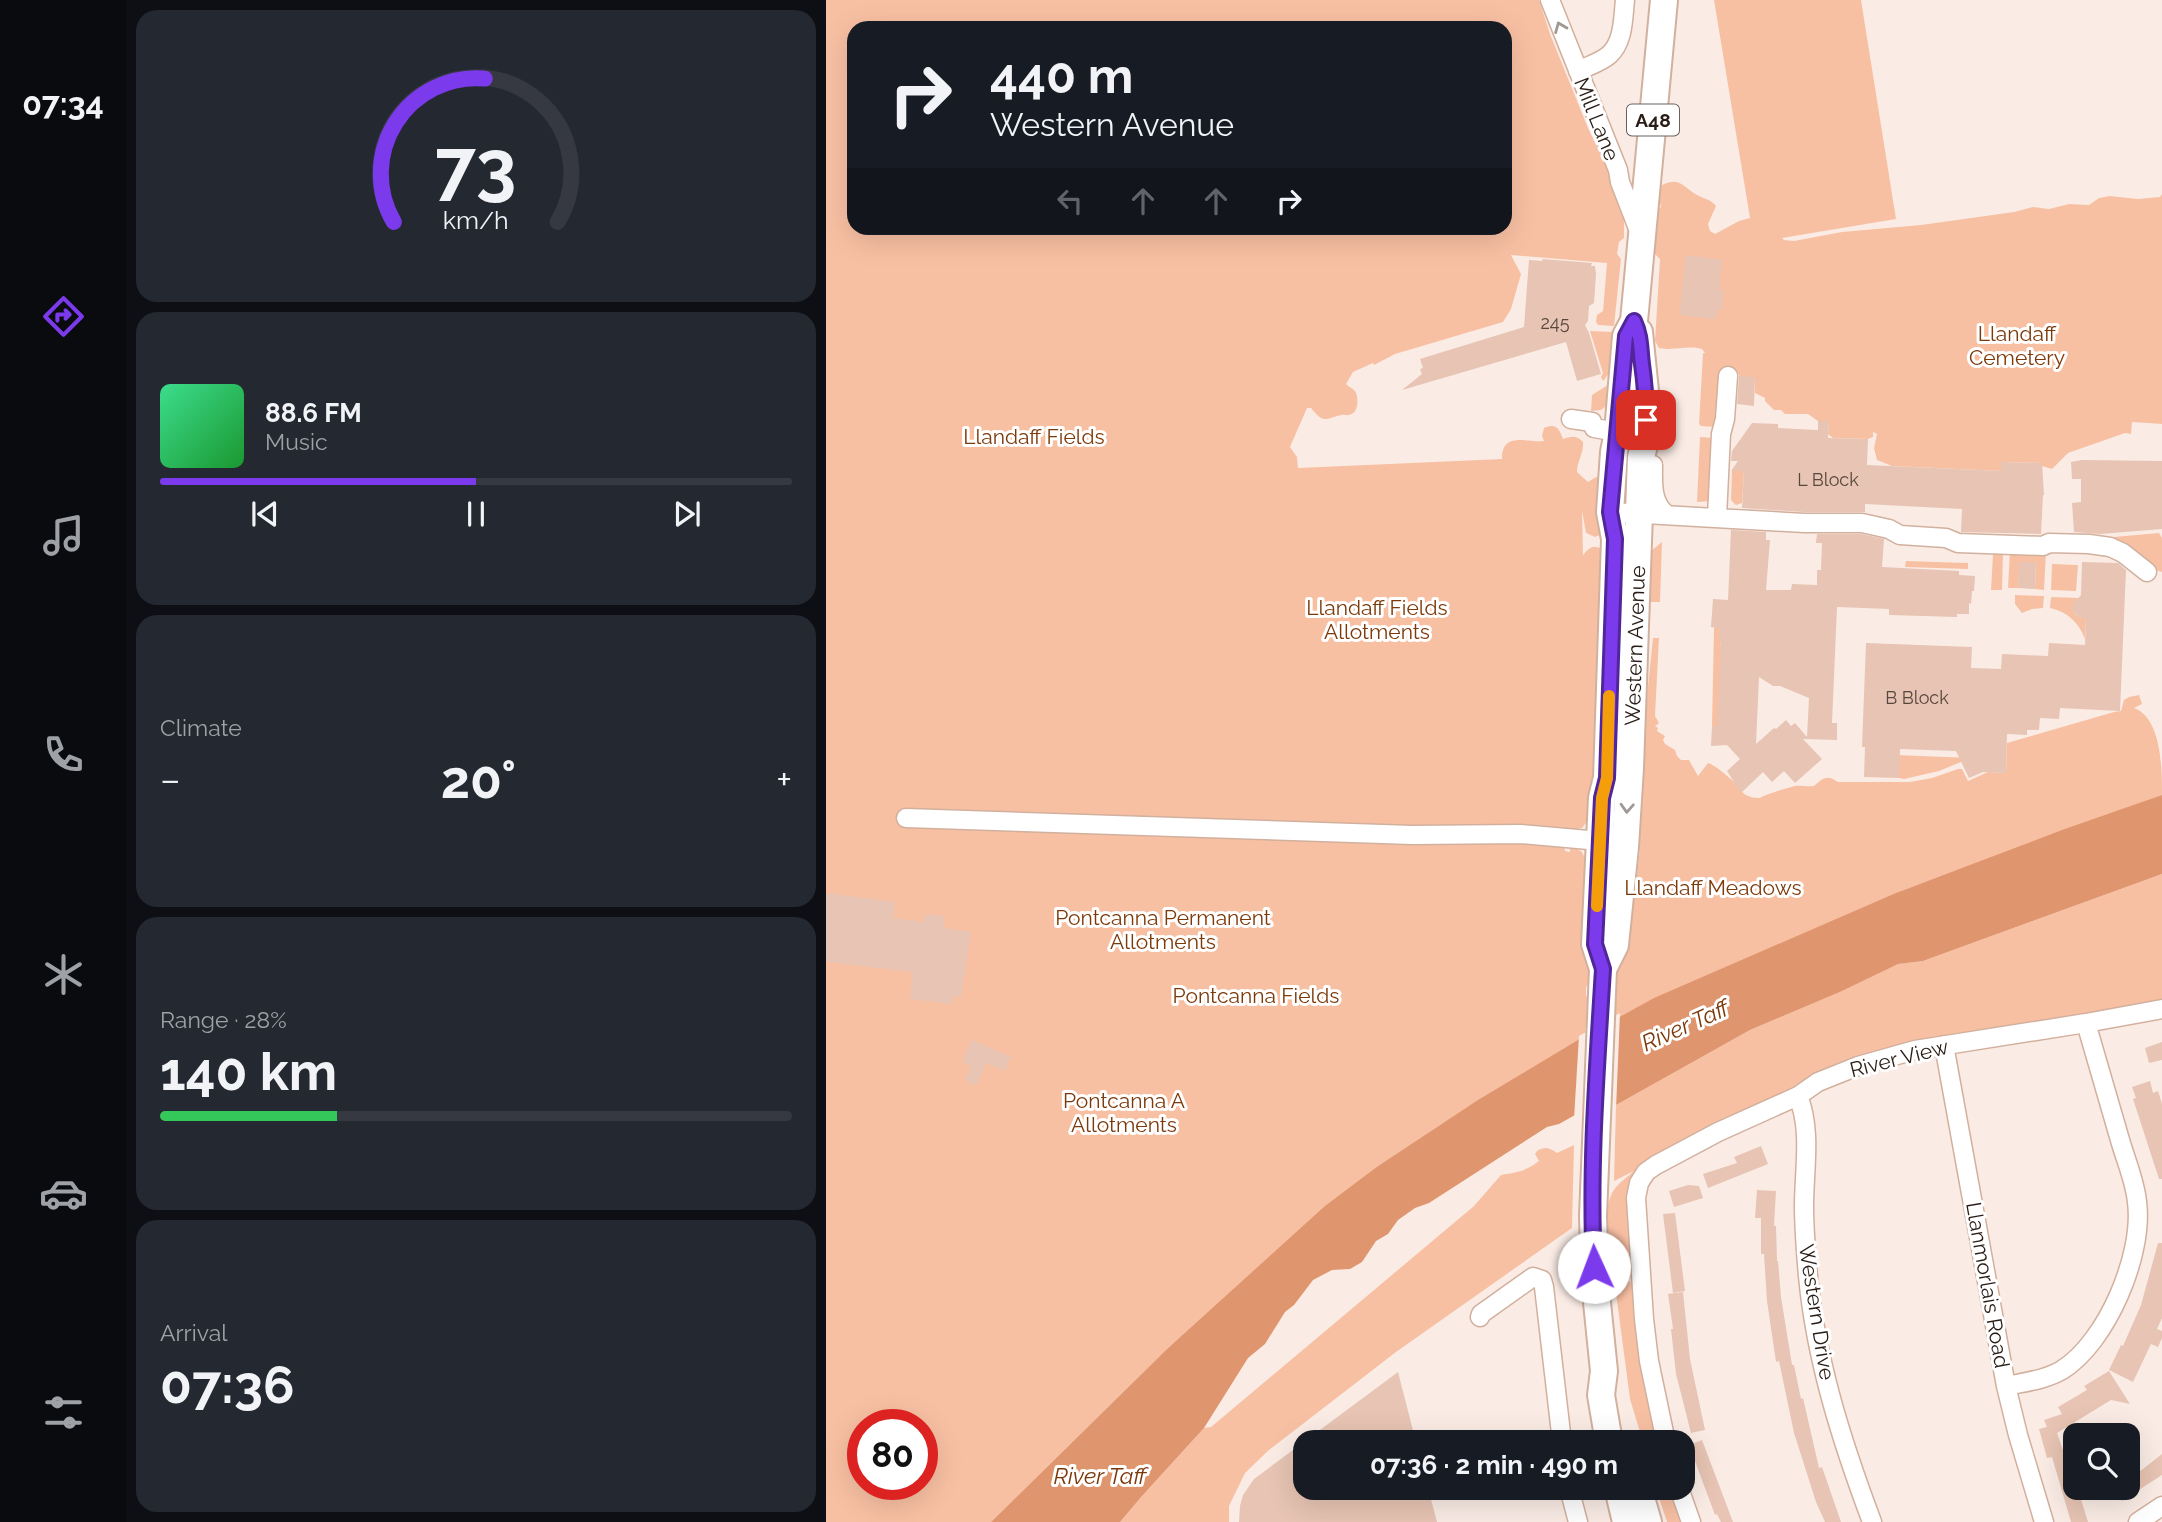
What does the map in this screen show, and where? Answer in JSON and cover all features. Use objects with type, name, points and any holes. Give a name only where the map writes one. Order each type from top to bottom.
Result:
[{"type":"highway","name":"Western Avenue","points":[[1607,1430],[1601,1395],[1604,1371],[1594,1251],[1595,1145],[1603,969],[1595,944],[1602,798],[1607,778],[1615,539],[1610,512],[1626,336],[1634,321],[1664,0]]},
{"type":"highway","name":"Western Avenue","points":[[1603,969],[1615,945],[1625,848],[1638,513],[1641,457],[1646,438],[1646,380],[1642,366],[1640,334],[1634,321]]},
{"type":"highway","name":"Western Avenue","points":[[1604,1371],[1615,1394],[1623,1430]]},
{"type":"highway","points":[[1621,1500],[1626,1522]]},
{"type":"highway","points":[[1642,1500],[1648,1522]]},
{"type":"street","name":"Mill Lane","points":[[1550,0],[1618,170],[1642,239]]},
{"type":"street","points":[[1578,71],[1606,57],[1616,47],[1625,0]]},
{"type":"street","points":[[1592,422],[1594,428],[1618,432],[1628,428],[1632,383],[1642,366]]},
{"type":"street","points":[[1717,517],[1721,434],[1725,419],[1728,376]]},
{"type":"street","points":[[1571,419],[1592,422],[1612,408],[1621,397]]},
{"type":"street","points":[[1646,438],[1653,457],[1654,496],[1666,514]]},
{"type":"street","points":[[1610,512],[1804,523],[1862,523],[1889,529],[1900,535],[1946,538],[1958,543],[2104,546],[2123,553],[2147,572]]},
{"type":"street","points":[[906,818],[1412,835],[1521,834],[1600,841]]},
{"type":"street","name":"River View","points":[[1663,1430],[1646,1340],[1636,1198],[1639,1183],[1646,1172],[1718,1132],[1798,1096],[1818,1082],[1858,1066],[1915,1050],[2162,1009]]},
{"type":"street","points":[[2006,1386],[2045,1378],[2061,1371],[2093,1341],[2114,1307],[2134,1245],[2138,1217],[2135,1188],[2086,1023]]},
{"type":"street","name":"Llanmorlais Road","points":[[1944,1045],[2006,1386],[2044,1522]]},
{"type":"street","name":"Western Drive","points":[[1798,1096],[1806,1122],[1805,1241],[1815,1332],[1840,1432],[1872,1522]]},
{"type":"street","points":[[1480,1317],[1529,1279],[1533,1277],[1542,1280],[1561,1430]]},
{"type":"street","points":[[1572,1500],[1578,1522]]},
{"type":"street","points":[[1683,1500],[1690,1522]]},
{"type":"street","points":[[2138,1522],[2162,1506]]},
{"type":"green space","points":[[826,0],[1539,0],[1588,128],[1618,190],[1624,210],[1624,238],[1619,242],[1617,254],[1621,259],[1614,326],[1598,325],[1596,322],[1597,315],[1603,311],[1607,263],[1511,255],[1521,274],[1511,309],[1503,322],[1395,354],[1353,372],[1346,384],[1356,394],[1355,411],[1350,415],[1325,419],[1307,408],[1290,447],[1297,457],[1298,468],[1502,459],[1506,445],[1517,440],[1544,441],[1544,428],[1551,426],[1558,429],[1563,439],[1574,437],[1583,442],[1577,472],[1588,482],[1599,478],[1602,534],[1595,537],[1586,533],[1582,511],[1583,555],[1592,547],[1603,550],[1603,560],[1600,563],[1606,690],[1589,819],[1582,828],[1570,830],[1564,846],[1565,851],[1570,852],[1570,846],[1581,851],[1591,867],[1591,976],[1586,996],[1591,997],[1592,1019],[1585,1029],[1589,1040],[1450,1124],[1445,1122],[1378,1166],[1166,1350],[991,1522],[826,1522]]},
{"type":"green space","name":"Llandaff Cemetery","points":[[1714,0],[1861,0],[1896,219],[1782,238],[1784,240],[1921,225],[2033,207],[2049,209],[2069,204],[2089,205],[2099,198],[2110,196],[2138,199],[2160,197],[2162,194],[2162,424],[2132,422],[2131,434],[2125,433],[2068,453],[2052,469],[2042,466],[2042,463],[2002,462],[2001,471],[1892,466],[1877,460],[1874,448],[1877,434],[1873,432],[1873,437],[1868,439],[1833,438],[1828,434],[1829,421],[1818,421],[1808,414],[1785,414],[1781,410],[1774,410],[1765,398],[1755,393],[1755,377],[1740,377],[1737,371],[1732,369],[1715,427],[1701,426],[1699,424],[1705,353],[1696,348],[1659,348],[1655,341],[1660,259],[1652,251],[1650,235],[1658,221],[1657,210],[1661,207],[1658,194],[1662,185],[1673,182],[1681,184],[1716,206],[1708,224],[1710,231],[1715,234],[1750,218]]},
{"type":"green space","points":[[1590,331],[1613,332],[1610,372],[1603,381],[1603,373]]},
{"type":"green space","points":[[1611,383],[1611,402],[1601,410],[1591,411],[1592,395]]},
{"type":"green space","points":[[1700,437],[1713,438],[1711,501],[1697,502]]},
{"type":"green space","points":[[1732,471],[1744,471],[1742,503],[1736,505],[1731,500]]},
{"type":"green space","points":[[2159,533],[2162,538],[2162,572],[2153,569],[2115,542],[2114,537]]},
{"type":"green space","points":[[1662,542],[1660,602],[1649,602],[1651,551]]},
{"type":"green space","points":[[2010,550],[2046,552],[2044,590],[2035,589],[2036,563],[2020,562],[2018,588],[2008,588]]},
{"type":"green space","points":[[1993,554],[2003,554],[2002,590],[1991,590]]},
{"type":"green space","points":[[1906,561],[1968,563],[1968,569],[1905,567]]},
{"type":"green space","points":[[2052,564],[2078,565],[2076,591],[2051,590]]},
{"type":"green space","points":[[2015,595],[2044,596],[2043,608],[2022,613],[2015,604]]},
{"type":"green space","points":[[2051,597],[2080,598],[2073,604],[2073,611],[2077,616],[2086,619],[2085,639],[2072,619],[2050,608]]},
{"type":"green space","points":[[1714,628],[1720,628],[1725,726],[1712,726]]},
{"type":"green space","name":"Llandaff Meadows","points":[[1653,638],[1659,638],[1655,716],[1659,723],[1655,726],[1657,731],[1665,736],[1665,744],[1675,750],[1681,760],[1689,760],[1698,776],[1708,763],[1749,796],[1760,798],[1795,786],[1814,786],[1828,778],[1838,782],[1910,782],[1962,769],[1968,781],[1988,772],[2006,773],[2007,743],[2121,711],[2124,700],[2139,695],[2142,704],[2134,708],[2150,722],[2155,733],[2161,759],[2162,795],[1904,890],[1615,1025],[1610,981],[1630,929],[1628,919],[1633,910],[1640,850],[1633,838],[1635,806],[1643,804],[1643,787],[1638,784]]},
{"type":"green space","points":[[1896,755],[1971,758],[1939,771],[1904,779],[1899,778]]},
{"type":"green space","points":[[2162,874],[2162,1000],[1910,1045],[1833,1066],[1660,1167],[1643,1187],[1633,1273],[1629,1280],[1641,1301],[1663,1430],[1639,1430],[1630,1399],[1606,1217],[1614,1190],[1634,1171],[1614,1181],[1616,1105],[1750,1030],[1840,992],[1897,964],[1923,961]]},
{"type":"green space","points":[[1574,1145],[1572,1228],[1396,1352],[1269,1450],[1245,1473],[1229,1506],[1229,1522],[1120,1522],[1204,1428],[1211,1427],[1474,1206],[1501,1175],[1534,1165],[1539,1161],[1535,1154],[1540,1149],[1547,1148],[1557,1153]]},
{"type":"green space","points":[[1660,1500],[1678,1500],[1688,1522],[1667,1522]]},
{"type":"water","name":"River Taff","points":[[2162,795],[2162,874],[1923,961],[1898,964],[1750,1030],[1616,1105],[1575,1115],[1547,1127],[1429,1203],[1415,1208],[1398,1220],[1388,1234],[1376,1241],[1362,1262],[1350,1269],[1332,1270],[1313,1280],[1294,1305],[1285,1312],[1265,1344],[1248,1358],[1204,1428],[1120,1522],[991,1522],[1166,1350],[1325,1206],[1378,1166],[1478,1100],[1654,998],[1896,893]]},
{"type":"pier","points":[[1620,1013],[1616,1109],[1574,1119],[1579,1036]]},
{"type":"building","points":[[1686,255],[1722,260],[1719,289],[1724,290],[1722,310],[1717,309],[1716,319],[1679,315]]},
{"type":"building","points":[[1529,260],[1592,263],[1591,266],[1595,266],[1594,303],[1589,306],[1588,321],[1585,325],[1601,374],[1577,381],[1566,342],[1402,390],[1422,374],[1420,359],[1524,327]]},
{"type":"building","points":[[1739,376],[1755,377],[1754,406],[1737,404]]},
{"type":"building","points":[[1818,421],[1829,421],[1828,438],[1868,439],[1867,465],[2001,471],[2001,462],[2042,463],[2044,495],[2041,534],[1961,532],[1962,509],[1865,504],[1865,512],[1742,508],[1744,471],[1731,471],[1738,461],[1731,461],[1732,451],[1752,423],[1778,424],[1778,428],[1818,430]]},
{"type":"building","points":[[2162,461],[2162,529],[2100,534],[2074,532],[2072,503],[2081,502],[2081,479],[2072,479],[2071,462]]},
{"type":"building","points":[[1731,530],[1766,532],[1766,540],[1770,540],[1766,590],[1791,590],[1792,584],[1817,585],[1817,570],[1821,570],[1822,543],[1816,543],[1817,534],[1861,534],[1884,539],[1882,567],[1959,571],[1959,575],[1975,576],[1969,614],[1957,614],[1957,617],[1889,615],[1889,609],[1837,607],[1832,723],[1837,723],[1837,740],[1803,739],[1822,759],[1795,783],[1784,771],[1772,782],[1763,772],[1741,793],[1727,771],[1740,759],[1727,745],[1711,746],[1712,726],[1717,726],[1721,642],[1720,629],[1711,627],[1713,599],[1728,600]],"holes":[[[1759,677],[1773,686],[1780,686],[1809,698],[1807,737],[1795,723],[1791,726],[1786,720],[1756,744]]]},
{"type":"building","points":[[2019,562],[2036,562],[2035,589],[2018,588]]},
{"type":"building","points":[[2082,562],[2118,563],[2126,570],[2120,711],[2060,708],[2059,719],[2040,718],[2039,730],[2027,730],[2027,735],[2007,734],[2006,773],[1983,772],[1969,778],[1956,751],[1900,749],[1899,778],[1864,777],[1865,747],[1862,747],[1866,643],[1972,647],[1971,668],[2001,669],[2002,654],[2048,656],[2049,643],[2085,645],[2086,620],[2073,611],[2073,604],[2081,595]]},
{"type":"building","points":[[826,893],[895,902],[893,918],[924,922],[925,914],[945,916],[944,928],[971,932],[961,997],[954,996],[952,1004],[910,999],[913,972],[826,962]]},
{"type":"building","points":[[971,1040],[1011,1057],[1004,1071],[986,1063],[976,1086],[965,1080],[971,1066],[962,1062]]},
{"type":"building","points":[[2162,1042],[2162,1060],[2149,1063],[2145,1048]]},
{"type":"building","points":[[2150,1081],[2153,1093],[2158,1091],[2162,1104],[2162,1179],[2159,1179],[2133,1099],[2136,1098],[2132,1087]]},
{"type":"building","points":[[1761,1146],[1768,1164],[1708,1188],[1703,1174],[1737,1163],[1734,1157]]},
{"type":"building","points":[[1688,1185],[1699,1186],[1703,1198],[1674,1207],[1669,1191]]},
{"type":"building","points":[[1757,1190],[1776,1191],[1774,1226],[1777,1261],[1792,1365],[1801,1399],[1803,1398],[1819,1468],[1822,1467],[1841,1522],[1825,1522],[1816,1502],[1794,1433],[1779,1361],[1776,1362],[1767,1301],[1764,1254],[1761,1254],[1761,1218],[1755,1218]]},
{"type":"building","points":[[1675,1213],[1685,1291],[1673,1293],[1663,1214]]},
{"type":"building","points":[[2158,1243],[2162,1243],[2162,1318],[2157,1329],[2162,1331],[2162,1338],[2158,1347],[2151,1344],[2133,1382],[2109,1370],[2141,1305]]},
{"type":"building","points":[[1683,1292],[1690,1359],[1705,1430],[1695,1432],[1690,1430],[1676,1374],[1668,1294]]},
{"type":"building","points":[[2109,1371],[2130,1404],[2111,1400],[2073,1423],[2063,1423],[2063,1429],[2057,1433],[2063,1450],[2063,1495],[2052,1457],[2047,1458],[2039,1429],[2047,1427],[2044,1420],[2062,1414],[2058,1407],[2087,1390],[2084,1386]]},
{"type":"building","points":[[1398,1372],[1413,1430],[1320,1430]]},
{"type":"building","points":[[1702,1440],[1733,1522],[1721,1522],[1717,1514],[1715,1515],[1695,1461],[1695,1443]]},
{"type":"building","points":[[1293,1450],[1293,1500],[1431,1500],[1437,1522],[1239,1522],[1243,1495],[1254,1479]]},
{"type":"building","points":[[2162,1454],[2162,1475],[2140,1489],[2140,1471]]},
{"type":"building","points":[[2065,1500],[2081,1500],[2088,1522],[2071,1522]]},
{"type":"slow traffic","points":[[1597,906],[1602,798],[1607,778],[1609,696]]},
{"type":"route","points":[[1594,1267],[1595,1145],[1603,969],[1595,944],[1602,798],[1607,778],[1615,539],[1610,512],[1626,336],[1634,321],[1640,334],[1642,366],[1646,380],[1646,420]]},
{"type":"park label","name":"Llandaff Fields","points":[[1034,436]]},
{"type":"park label","name":"Llandaff Fields Allotments","points":[[1377,619]]},
{"type":"park label","name":"Pontcanna Permanent Allotments","points":[[1163,929]]},
{"type":"park label","name":"Pontcanna Fields","points":[[1256,995]]},
{"type":"park label","name":"Pontcanna A Allotments","points":[[1124,1112]]}]
